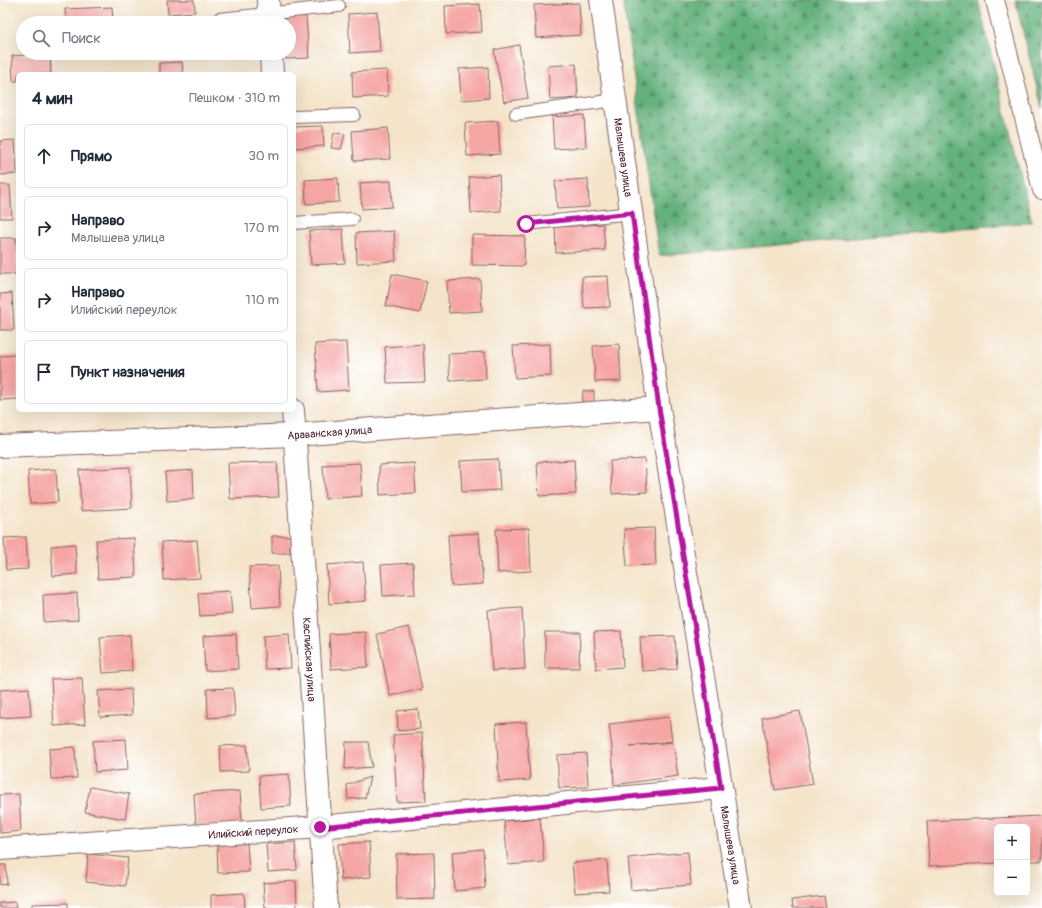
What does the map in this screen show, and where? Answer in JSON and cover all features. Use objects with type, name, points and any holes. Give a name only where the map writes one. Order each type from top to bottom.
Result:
[{"type":"street","name":"Малышева улица","points":[[601,0],[659,408],[741,908]]},
{"type":"street","points":[[995,0],[1042,190]]},
{"type":"street","points":[[271,60],[272,72]]},
{"type":"street","name":"Араванская улица","points":[[0,446],[294,435],[659,408]]},
{"type":"street","name":"Каспийская улица","points":[[293,412],[326,908]]},
{"type":"street","name":"Илийский переулок","points":[[0,849],[320,827],[721,788]]},
{"type":"lane","points":[[240,16],[339,6]]},
{"type":"lane","points":[[516,114],[615,100]]},
{"type":"lane","points":[[296,117],[354,115]]},
{"type":"lane","points":[[526,224],[632,213]]},
{"type":"lane","points":[[296,223],[352,219]]},
{"type":"green space","points":[[623,0],[978,0],[1032,222],[659,256]]},
{"type":"green space","points":[[1015,0],[1042,0],[1042,108]]},
{"type":"building","points":[[167,0],[194,0],[195,12],[168,14]]},
{"type":"building","points":[[579,3],[581,35],[536,38],[534,5]]},
{"type":"building","points":[[480,4],[482,32],[446,34],[445,6]]},
{"type":"building","points":[[112,7],[113,16],[66,16],[65,9]]},
{"type":"building","points":[[377,12],[380,51],[350,53],[348,14]]},
{"type":"building","points":[[296,16],[306,16],[309,58],[296,59]]},
{"type":"building","points":[[519,45],[528,98],[504,102],[494,50]]},
{"type":"building","points":[[12,56],[16,56],[16,60],[50,60],[51,72],[16,72],[16,81],[13,81]]},
{"type":"building","points":[[182,62],[183,72],[159,72],[159,63]]},
{"type":"building","points":[[576,64],[578,98],[550,100],[548,66]]},
{"type":"building","points":[[488,67],[489,98],[461,100],[459,69]]},
{"type":"building","points":[[387,70],[388,96],[353,98],[352,72]]},
{"type":"building","points":[[584,115],[586,147],[554,149],[552,117]]},
{"type":"building","points":[[498,121],[500,154],[467,156],[465,123]]},
{"type":"building","points":[[323,126],[324,146],[296,148],[296,127]]},
{"type":"building","points":[[388,128],[390,159],[354,161],[352,131]]},
{"type":"building","points":[[334,133],[345,134],[341,149],[331,148]]},
{"type":"building","points":[[15,140],[16,174],[0,175],[0,141]]},
{"type":"building","points":[[499,175],[501,211],[471,213],[469,177]]},
{"type":"building","points":[[338,178],[339,202],[306,204],[305,180]]},
{"type":"building","points":[[588,179],[589,207],[557,209],[555,181]]},
{"type":"building","points":[[391,181],[392,207],[362,209],[360,183]]},
{"type":"building","points":[[0,185],[10,185],[12,218],[0,218]]},
{"type":"building","points":[[603,224],[605,250],[556,253],[555,227]]},
{"type":"building","points":[[343,229],[345,263],[311,265],[309,231]]},
{"type":"building","points":[[394,231],[396,261],[357,263],[356,233]]},
{"type":"building","points":[[472,235],[525,236],[524,266],[472,265]]},
{"type":"building","points":[[0,238],[16,238],[16,274],[0,274]]},
{"type":"building","points":[[392,274],[427,281],[420,313],[386,306]]},
{"type":"building","points":[[608,276],[610,307],[584,308],[582,277]]},
{"type":"building","points":[[480,279],[482,311],[449,313],[447,281]]},
{"type":"building","points":[[12,293],[14,330],[0,330],[0,294]]},
{"type":"building","points":[[346,342],[349,390],[318,392],[315,344]]},
{"type":"building","points":[[423,344],[425,382],[387,383],[385,347]]},
{"type":"building","points":[[550,344],[551,376],[515,378],[513,346]]},
{"type":"building","points":[[619,344],[621,381],[595,382],[593,346]]},
{"type":"building","points":[[485,352],[486,379],[450,381],[448,354]]},
{"type":"building","points":[[16,355],[16,399],[0,400],[0,356]]},
{"type":"building","points":[[583,391],[594,391],[594,403],[582,403]]},
{"type":"building","points":[[498,459],[500,490],[462,492],[460,461]]},
{"type":"building","points":[[645,459],[647,492],[612,494],[610,461]]},
{"type":"building","points":[[574,460],[576,494],[539,496],[537,462]]},
{"type":"building","points":[[277,462],[279,497],[230,499],[228,463]]},
{"type":"building","points":[[360,463],[362,496],[325,499],[323,465]]},
{"type":"building","points":[[414,463],[416,493],[380,495],[379,465]]},
{"type":"building","points":[[130,467],[132,508],[81,511],[79,470]]},
{"type":"building","points":[[56,469],[58,502],[30,504],[28,471]]},
{"type":"building","points":[[193,470],[194,499],[167,501],[165,472]]},
{"type":"building","points":[[529,528],[531,571],[498,573],[496,529]]},
{"type":"building","points":[[654,528],[656,565],[627,566],[624,529]]},
{"type":"building","points":[[479,533],[483,584],[451,586],[448,535]]},
{"type":"building","points":[[272,536],[290,536],[290,553],[272,553]]},
{"type":"building","points":[[26,537],[28,569],[6,570],[4,538]]},
{"type":"building","points":[[134,538],[136,577],[98,579],[96,540]]},
{"type":"building","points":[[197,540],[200,578],[164,580],[162,542]]},
{"type":"building","points":[[75,544],[77,574],[53,576],[51,546]]},
{"type":"building","points":[[363,562],[366,601],[329,604],[327,565]]},
{"type":"building","points":[[413,563],[415,594],[383,596],[381,565]]},
{"type":"building","points":[[278,566],[280,606],[252,608],[249,567]]},
{"type":"building","points":[[230,591],[232,614],[200,616],[198,593]]},
{"type":"building","points":[[77,593],[78,620],[44,622],[43,595]]},
{"type":"building","points":[[522,608],[525,669],[492,671],[488,610]]},
{"type":"building","points":[[409,627],[422,689],[390,696],[377,634]]},
{"type":"building","points":[[621,631],[623,667],[596,669],[594,632]]},
{"type":"building","points":[[366,632],[368,667],[331,669],[329,634]]},
{"type":"building","points":[[545,632],[580,632],[579,668],[545,668]]},
{"type":"building","points":[[236,634],[238,669],[205,671],[203,636]]},
{"type":"building","points":[[289,634],[291,668],[265,669],[263,636]]},
{"type":"building","points":[[130,635],[132,671],[103,673],[100,637]]},
{"type":"building","points":[[675,636],[677,669],[642,671],[640,637]]},
{"type":"building","points":[[82,678],[85,724],[54,726],[51,679]]},
{"type":"building","points":[[29,688],[31,716],[0,718],[0,690]]},
{"type":"building","points":[[233,688],[235,716],[208,718],[207,689]]},
{"type":"building","points":[[131,689],[132,715],[100,717],[98,691]]},
{"type":"building","points":[[418,709],[420,729],[398,731],[397,711]]},
{"type":"building","points":[[800,711],[813,784],[775,790],[762,718]]},
{"type":"building","points":[[669,717],[672,741],[630,746],[673,742],[678,776],[614,785],[609,724]]},
{"type":"building","points":[[526,722],[530,780],[499,782],[496,724]]},
{"type":"building","points":[[422,733],[426,801],[397,802],[393,735]]},
{"type":"building","points":[[126,739],[128,770],[95,772],[93,741]]},
{"type":"building","points":[[346,742],[368,742],[372,767],[345,769]]},
{"type":"building","points":[[247,745],[249,771],[221,772],[220,746]]},
{"type":"building","points":[[75,747],[77,778],[51,779],[49,749]]},
{"type":"building","points":[[586,753],[588,787],[559,788],[557,755]]},
{"type":"building","points":[[289,774],[291,806],[261,808],[259,776]]},
{"type":"building","points":[[370,777],[365,798],[348,799],[347,785]]},
{"type":"building","points":[[90,787],[129,794],[125,819],[85,812]]},
{"type":"building","points":[[240,791],[242,824],[196,826],[194,794]]},
{"type":"building","points":[[19,794],[21,831],[0,833],[0,795]]},
{"type":"building","points":[[1042,816],[1042,861],[1030,861],[1030,824],[994,824],[994,863],[929,866],[927,821]]},
{"type":"building","points":[[540,818],[544,862],[508,865],[504,821]]},
{"type":"building","points":[[295,842],[297,870],[268,872],[266,844]]},
{"type":"building","points":[[369,842],[371,877],[341,880],[339,844]]},
{"type":"building","points":[[247,843],[249,872],[218,873],[217,845]]},
{"type":"building","points":[[483,849],[485,888],[455,891],[452,852]]},
{"type":"building","points":[[688,852],[691,885],[631,890],[628,858]]},
{"type":"building","points":[[434,853],[435,899],[397,900],[396,854]]},
{"type":"building","points":[[88,854],[128,858],[125,886],[86,882]]},
{"type":"building","points":[[607,860],[609,891],[575,893],[572,863]]},
{"type":"building","points":[[0,865],[6,865],[7,884],[0,885]]},
{"type":"building","points":[[296,881],[297,908],[265,908],[263,883]]},
{"type":"building","points":[[244,893],[245,908],[211,908],[211,895]]},
{"type":"building","points":[[824,896],[826,908],[793,908],[792,900]]},
{"type":"building","points":[[15,902],[16,908],[0,908],[0,903]]},
{"type":"building","points":[[68,903],[68,908],[32,908],[32,904]]},
{"type":"route","points":[[320,827],[721,788],[659,408],[632,213],[526,224]]}]
